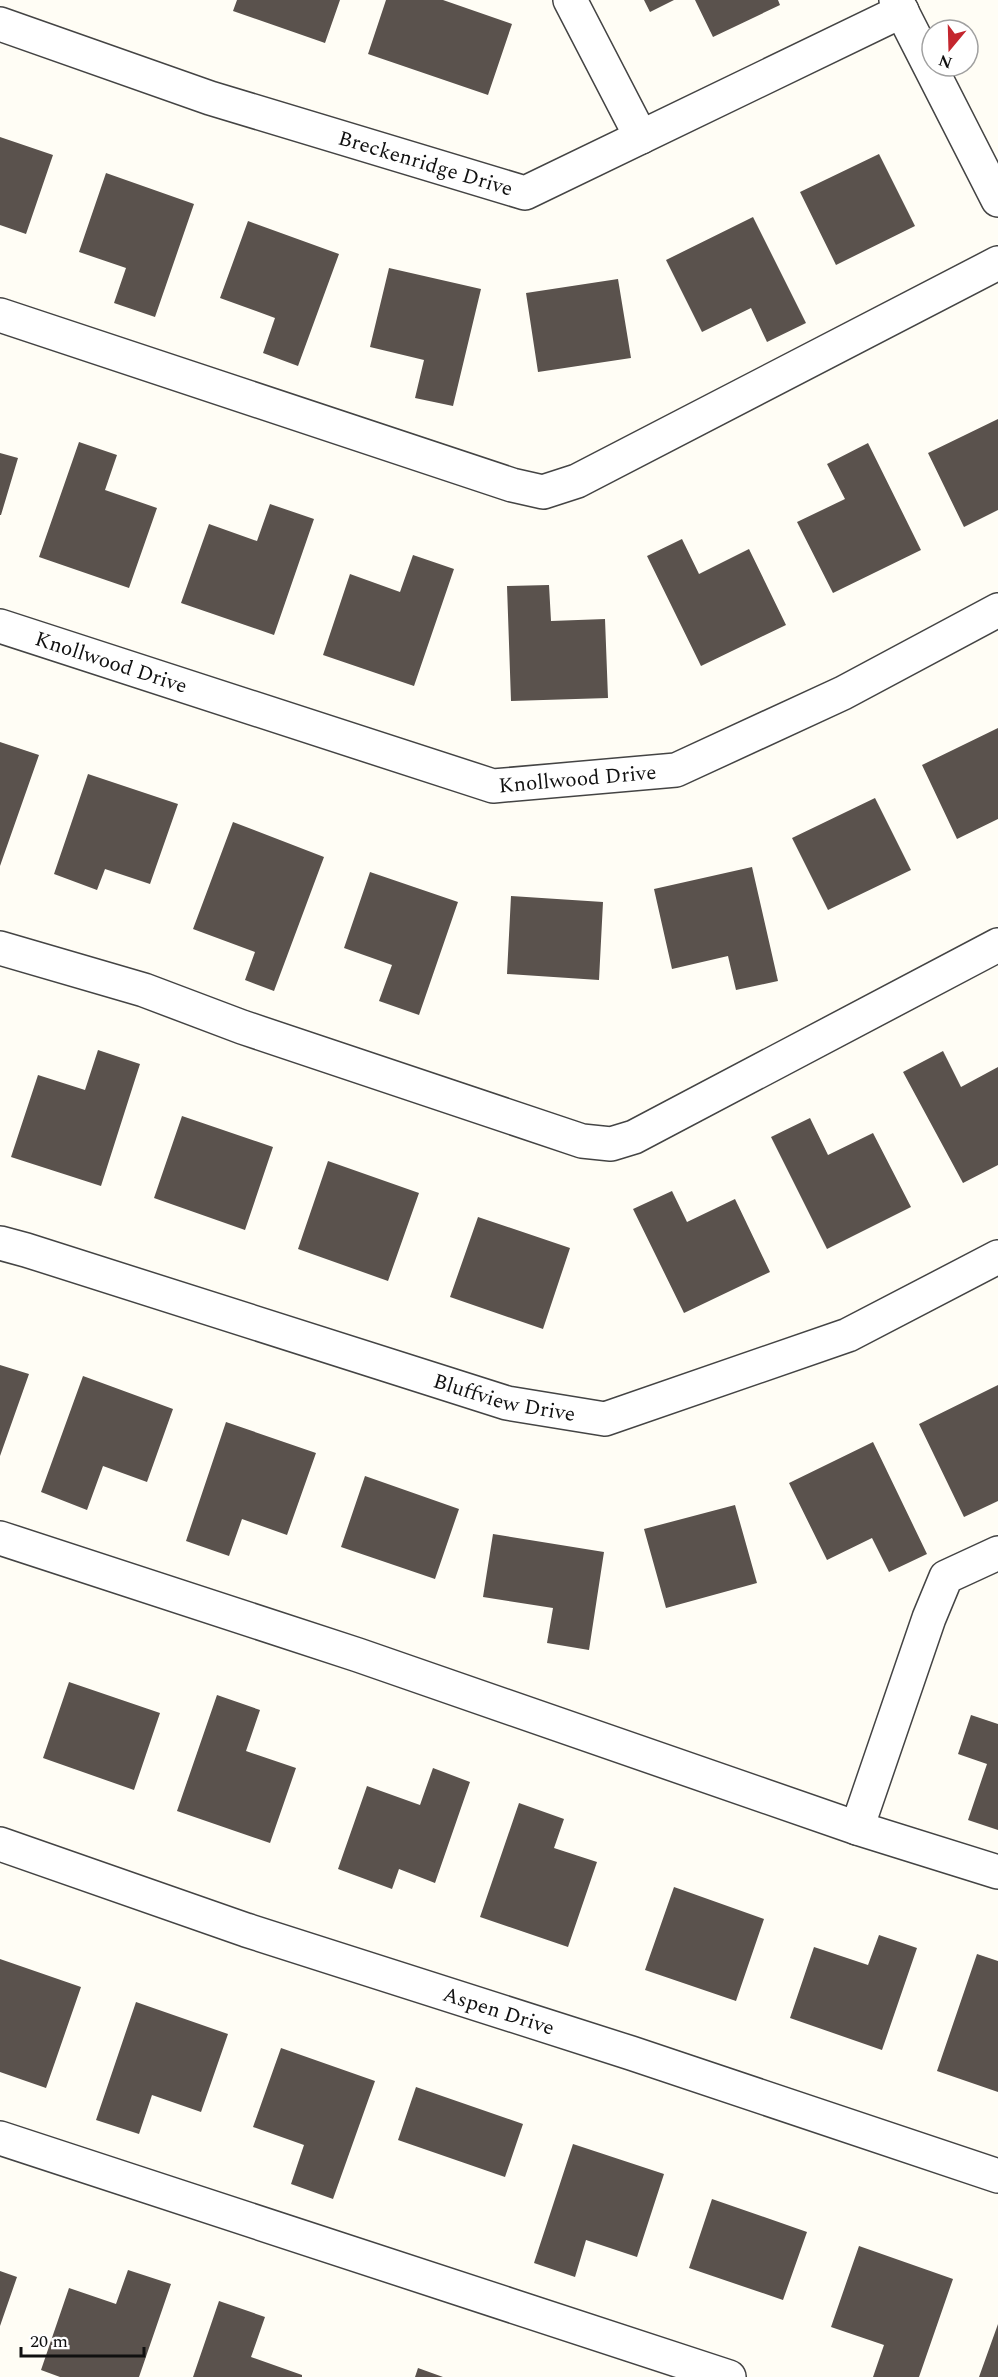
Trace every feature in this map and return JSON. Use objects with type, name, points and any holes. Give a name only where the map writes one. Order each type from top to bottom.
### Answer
[{"type":"street","points":[[570,0],[641,137]]},
{"type":"street","points":[[899,6],[998,200]]},
{"type":"street","name":"Breckenridge Drive","points":[[0,24],[210,98],[525,193],[899,6]]},
{"type":"street","points":[[0,315],[512,485],[543,492],[577,481],[998,263]]},
{"type":"street","name":"Knollwood Drive","points":[[0,626],[492,786],[676,770],[843,693],[998,610]]},
{"type":"street","points":[[0,948],[144,990],[242,1027],[582,1141],[611,1144],[634,1137],[998,945]]},
{"type":"street","name":"Bluffview Drive","points":[[0,1244],[26,1250],[507,1403],[605,1419],[848,1335],[998,1257]]},
{"type":"street","points":[[0,1538],[358,1655],[857,1828],[998,1872]]},
{"type":"street","points":[[857,1828],[929,1618],[946,1577],[998,1553]]},
{"type":"street","name":"Aspen Drive","points":[[0,1844],[246,1930],[642,2056],[998,2176]]},
{"type":"street","points":[[0,2138],[729,2377]]},
{"type":"building","points":[[237,0],[340,0],[325,43],[233,11]]},
{"type":"building","points":[[386,0],[443,0],[512,24],[488,95],[368,54]]},
{"type":"building","points":[[644,0],[674,0],[650,12]]},
{"type":"building","points":[[695,0],[778,0],[780,5],[713,37]]},
{"type":"building","points":[[0,137],[53,155],[26,234],[0,225]]},
{"type":"building","points":[[879,154],[915,226],[836,265],[800,192]]},
{"type":"building","points":[[106,173],[194,204],[155,317],[114,303],[126,268],[79,252]]},
{"type":"building","points":[[753,217],[806,323],[767,342],[751,308],[702,332],[666,260]]},
{"type":"building","points":[[248,221],[339,254],[298,366],[263,353],[275,318],[220,298]]},
{"type":"building","points":[[389,268],[481,289],[453,406],[415,398],[424,360],[370,347]]},
{"type":"building","points":[[618,279],[631,358],[538,372],[526,293]]},
{"type":"building","points":[[998,419],[998,510],[964,527],[928,453]]},
{"type":"building","points":[[79,442],[117,455],[105,490],[157,508],[129,588],[39,557]]},
{"type":"building","points":[[868,443],[921,550],[833,593],[797,522],[845,499],[827,464]]},
{"type":"building","points":[[0,453],[18,458],[1,515],[0,515]]},
{"type":"building","points":[[270,504],[314,519],[274,635],[181,603],[209,524],[257,541]]},
{"type":"building","points":[[682,539],[699,574],[749,549],[786,625],[701,666],[647,556]]},
{"type":"building","points":[[413,555],[454,569],[414,686],[323,655],[350,574],[400,592]]},
{"type":"building","points":[[549,585],[551,621],[605,619],[608,698],[511,701],[507,586]]},
{"type":"building","points":[[998,728],[998,819],[957,839],[922,765]]},
{"type":"building","points":[[0,742],[39,755],[0,866]]},
{"type":"building","points":[[88,774],[178,804],[150,884],[105,869],[97,890],[54,874]]},
{"type":"building","points":[[875,798],[911,870],[828,910],[792,838]]},
{"type":"building","points":[[233,822],[324,857],[274,991],[245,980],[255,952],[193,929]]},
{"type":"building","points":[[752,867],[778,981],[736,990],[728,956],[672,969],[654,889]]},
{"type":"building","points":[[370,872],[458,902],[419,1015],[379,1001],[392,965],[344,948]]},
{"type":"building","points":[[511,896],[603,902],[599,980],[507,974]]},
{"type":"building","points":[[98,1050],[140,1064],[101,1186],[11,1157],[38,1075],[85,1090]]},
{"type":"building","points":[[943,1051],[961,1087],[998,1067],[998,1165],[963,1183],[903,1072]]},
{"type":"building","points":[[182,1116],[273,1147],[245,1230],[154,1198]]},
{"type":"building","points":[[810,1118],[828,1155],[873,1133],[911,1207],[827,1249],[771,1137]]},
{"type":"building","points":[[328,1161],[419,1193],[388,1281],[298,1249]]},
{"type":"building","points":[[672,1191],[687,1222],[735,1199],[770,1272],[684,1313],[633,1209]]},
{"type":"building","points":[[478,1217],[570,1248],[543,1329],[450,1297]]},
{"type":"building","points":[[0,1365],[29,1374],[0,1456]]},
{"type":"building","points":[[83,1376],[173,1409],[147,1482],[103,1466],[87,1510],[41,1492]]},
{"type":"building","points":[[998,1385],[998,1501],[964,1517],[919,1424]]},
{"type":"building","points":[[226,1422],[316,1453],[287,1535],[242,1519],[229,1556],[186,1541]]},
{"type":"building","points":[[873,1442],[927,1554],[889,1572],[872,1538],[827,1560],[789,1483]]},
{"type":"building","points":[[365,1476],[459,1509],[435,1579],[341,1547]]},
{"type":"building","points":[[735,1505],[757,1583],[666,1608],[644,1529]]},
{"type":"building","points":[[493,1534],[604,1552],[589,1650],[547,1643],[553,1608],[483,1597]]},
{"type":"building","points":[[69,1682],[160,1713],[134,1790],[43,1758]]},
{"type":"building","points":[[217,1695],[260,1710],[246,1751],[296,1768],[270,1843],[177,1811]]},
{"type":"building","points":[[971,1715],[998,1724],[998,1830],[968,1820],[987,1764],[958,1754]]},
{"type":"building","points":[[433,1768],[470,1782],[435,1883],[399,1869],[392,1889],[338,1869],[367,1786],[420,1805]]},
{"type":"building","points":[[519,1803],[564,1819],[554,1848],[597,1862],[568,1947],[480,1917]]},
{"type":"building","points":[[674,1887],[764,1919],[736,2001],[645,1970]]},
{"type":"building","points":[[879,1935],[917,1948],[882,2050],[790,2018],[814,1947],[868,1965]]},
{"type":"building","points":[[977,1954],[998,1961],[998,2092],[937,2071]]},
{"type":"building","points":[[0,1959],[81,1987],[46,2088],[0,2072]]},
{"type":"building","points":[[136,2002],[228,2034],[201,2112],[152,2095],[139,2134],[96,2120]]},
{"type":"building","points":[[281,2048],[375,2081],[333,2199],[291,2184],[304,2145],[253,2127]]},
{"type":"building","points":[[416,2087],[523,2124],[505,2177],[398,2140]]},
{"type":"building","points":[[573,2144],[664,2174],[637,2257],[586,2240],[575,2277],[534,2263]]},
{"type":"building","points":[[712,2199],[807,2232],[783,2300],[689,2268]]},
{"type":"building","points":[[859,2246],[953,2279],[919,2377],[873,2377],[884,2345],[831,2327]]},
{"type":"building","points":[[128,2270],[171,2284],[139,2377],[60,2377],[41,2370],[69,2288],[116,2304]]},
{"type":"building","points":[[0,2271],[17,2277],[0,2326]]},
{"type":"building","points":[[219,2301],[265,2317],[251,2357],[302,2375],[302,2377],[193,2377]]},
{"type":"building","points":[[998,2324],[998,2377],[979,2377]]},
{"type":"building","points":[[418,2368],[443,2377],[415,2377]]}]
